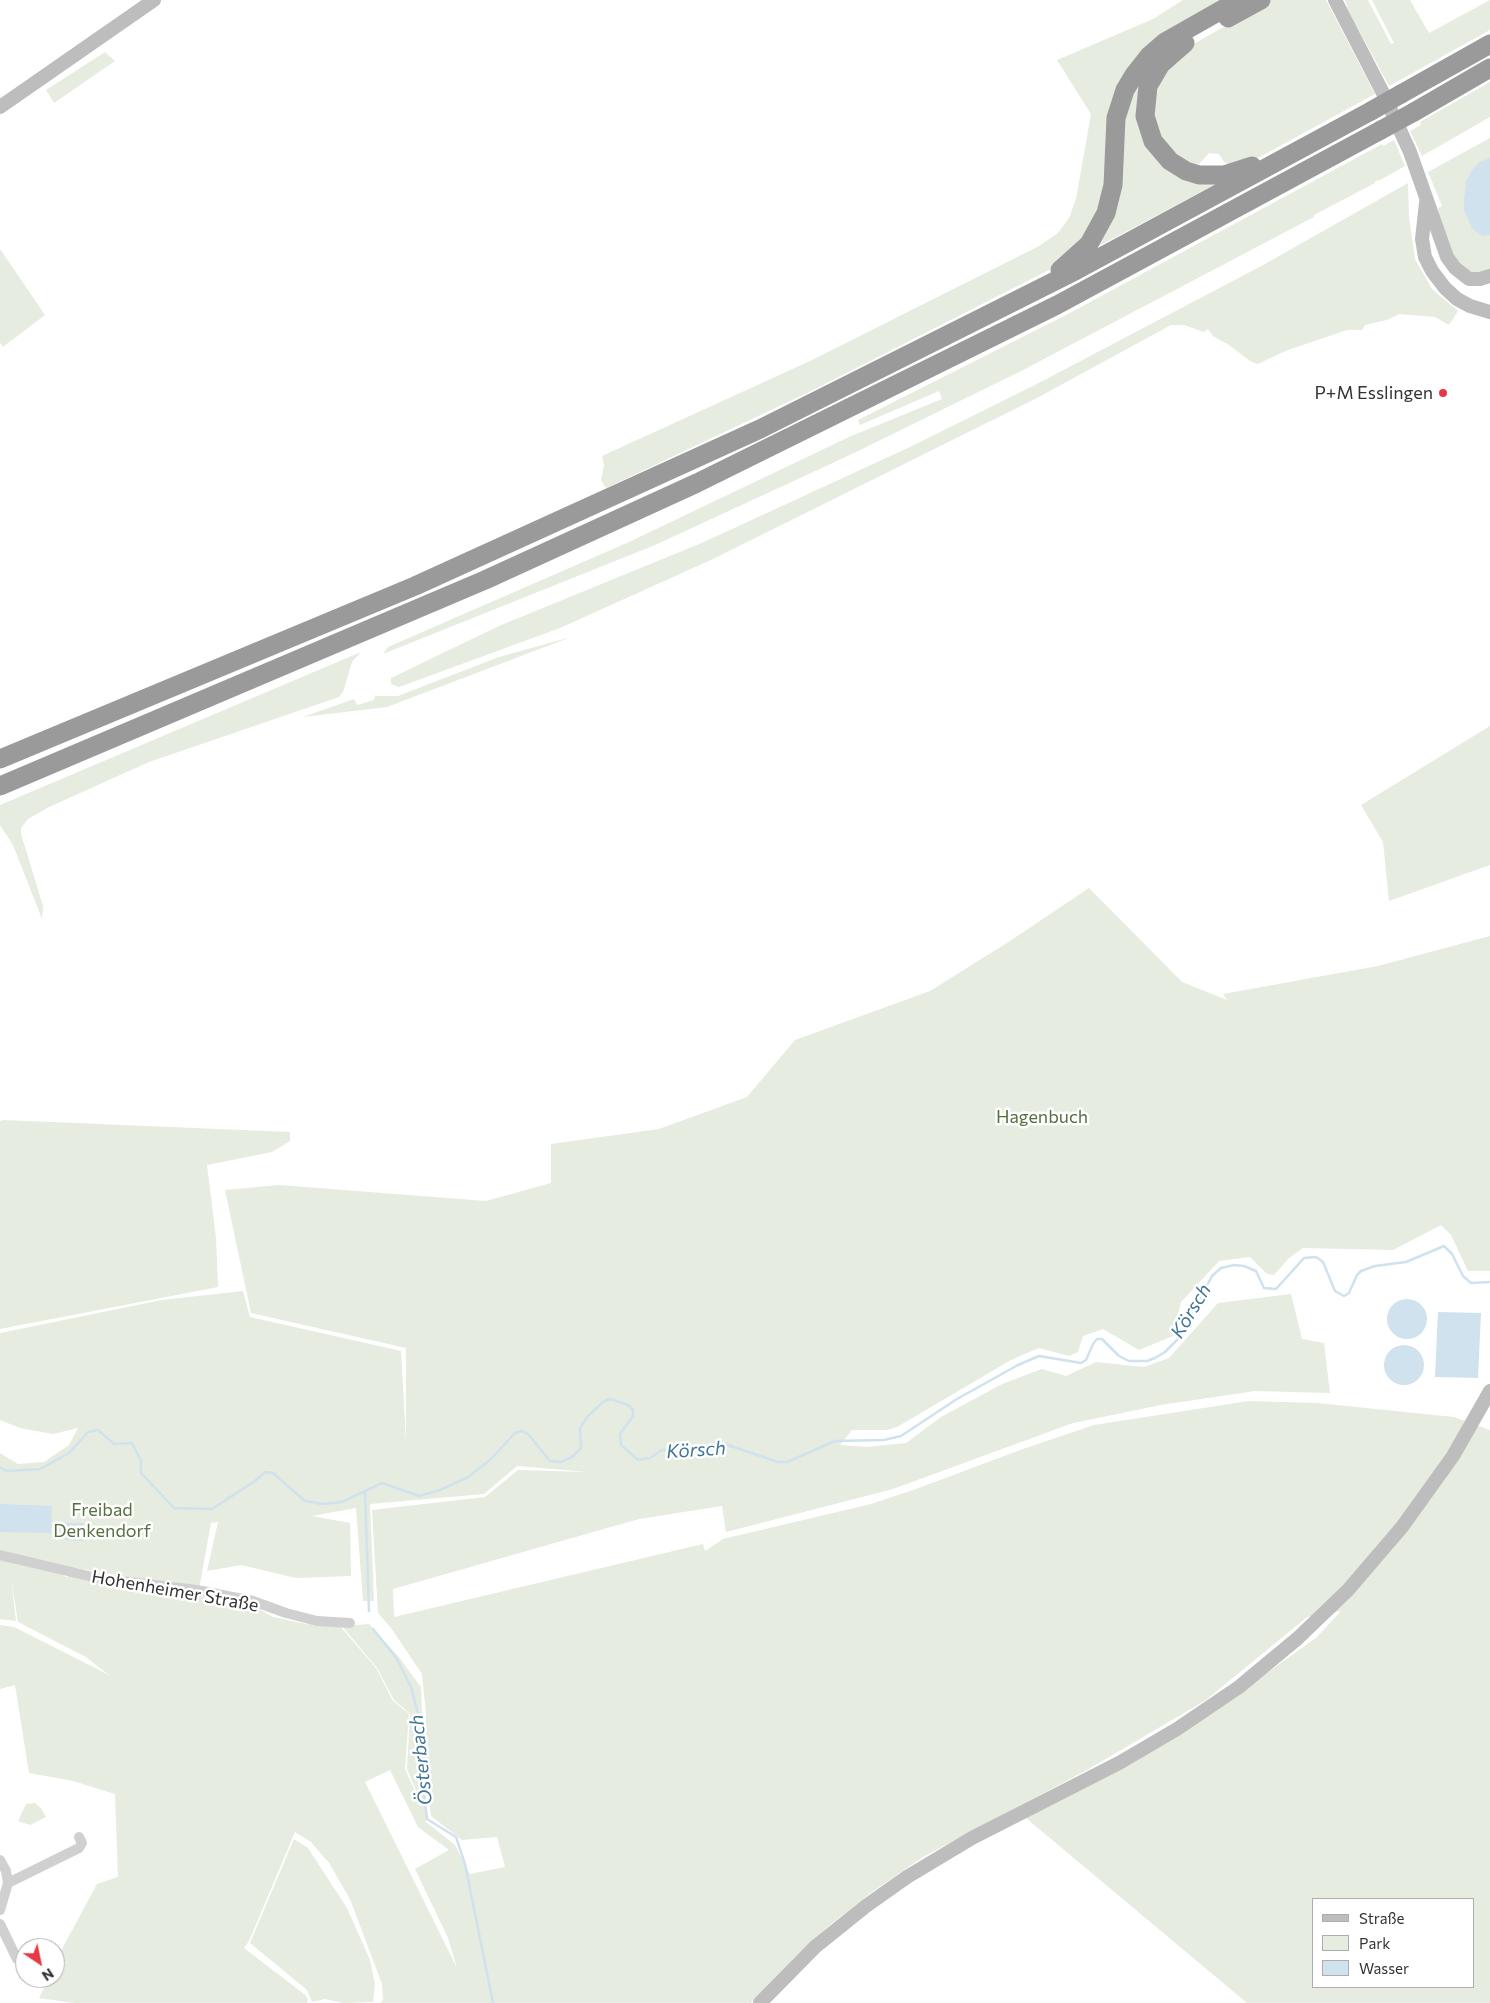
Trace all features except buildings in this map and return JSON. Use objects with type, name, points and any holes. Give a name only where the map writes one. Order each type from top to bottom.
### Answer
[{"type":"highway","points":[[1035,292],[1089,244],[1104,219],[1113,185],[1116,118],[1125,90],[1137,70],[1153,52],[1171,38],[1238,0]]},
{"type":"highway","points":[[1261,0],[1186,42],[1161,64],[1150,82],[1146,96],[1145,110],[1148,129],[1158,148],[1170,161],[1186,171],[1203,176],[1234,173],[1307,147]]},
{"type":"highway","points":[[0,759],[297,636],[522,539],[760,429],[1035,292],[1307,147],[1490,44]]},
{"type":"highway","points":[[0,786],[485,580],[697,483],[1049,309],[1414,112],[1490,68]]},
{"type":"highway","points":[[0,791],[35,772]]},
{"type":"main road","points":[[0,107],[40,77],[154,0]]},
{"type":"main road","points":[[1335,0],[1392,113],[1417,170],[1426,202],[1447,257],[1457,270],[1469,279],[1490,287]]},
{"type":"main road","points":[[1426,202],[1422,239],[1425,257],[1432,271],[1445,288],[1457,298],[1470,306],[1490,312]]},
{"type":"main road","points":[[1469,279],[1480,279],[1490,276]]},
{"type":"main road","points":[[760,2003],[832,1933],[906,1877],[972,1838],[1145,1749],[1210,1708],[1276,1656],[1348,1590],[1402,1527],[1452,1456],[1490,1391]]},
{"type":"street","name":"Hohenheimer Straße","points":[[0,1555],[97,1578],[196,1590],[253,1601],[286,1614],[316,1621],[350,1623]]},
{"type":"street","points":[[8,1883],[79,1848],[82,1843],[79,1838]]},
{"type":"street","points":[[0,1860],[6,1871],[8,1883],[0,1910]]},
{"type":"street","points":[[0,1924],[15,1956]]},
{"type":"green space","points":[[1183,0],[1231,0],[1139,61],[1110,162],[1096,227],[1053,268],[807,393],[606,488],[601,480],[604,465],[602,456],[810,361],[1039,246],[1058,233],[1069,218],[1076,199],[1091,114],[1057,60],[1153,19]]},
{"type":"green space","points":[[1271,0],[1326,0],[1375,94],[1247,164],[1230,165],[1224,162],[1219,154],[1209,153],[1198,165],[1193,166],[1158,141],[1150,93],[1183,50]]},
{"type":"green space","points":[[1345,0],[1368,0],[1391,44],[1394,43],[1372,0],[1410,0],[1429,33],[1490,0],[1490,30],[1389,86],[1349,12]]},
{"type":"green space","points":[[105,52],[115,61],[54,103],[46,90]]},
{"type":"green space","points":[[1138,75],[1147,137],[1218,183],[1097,247],[1118,133]]},
{"type":"green space","points":[[1490,82],[1490,117],[1422,156],[1410,131],[1421,125],[1420,122]]},
{"type":"green space","points":[[1490,138],[1490,271],[1476,275],[1459,267],[1442,235],[1438,208],[1442,206],[1428,172]]},
{"type":"green space","points":[[1394,140],[1405,166],[1314,215],[1314,217],[1023,370],[852,454],[655,545],[383,654],[388,647],[629,542],[849,437],[942,399],[939,391],[860,425],[858,420],[1068,314],[1382,144],[1383,146]]},
{"type":"green space","points":[[1408,183],[1409,218],[1415,259],[1432,289],[1458,311],[1449,325],[1435,317],[1399,314],[1387,320],[1365,325],[1362,330],[1347,330],[1285,351],[1258,364],[1250,361],[1229,345],[1213,336],[1208,329],[1204,332],[1184,325],[1171,325],[1037,398],[713,559],[560,628],[399,687],[391,684],[391,678],[499,626],[704,542],[912,446],[1033,386],[1265,264]]},
{"type":"green space","points":[[0,249],[45,315],[3,347],[0,343]]},
{"type":"green space","points":[[571,637],[387,707],[303,717],[354,699],[357,705],[374,700],[375,696],[398,696],[499,657]]},
{"type":"green space","points":[[361,652],[352,662],[343,692],[339,697],[149,762],[49,807],[28,819],[21,828],[21,834],[43,906],[42,919],[13,845],[0,825],[0,805]]},
{"type":"green space","points":[[1490,726],[1490,865],[1389,901],[1383,842],[1361,805]]},
{"type":"green space","points":[[1089,888],[1182,982],[1227,1000],[1223,994],[1378,966],[1490,936],[1490,1271],[1468,1271],[1451,1235],[1441,1225],[1393,1250],[1303,1248],[1289,1258],[1274,1275],[1267,1274],[1250,1257],[1219,1261],[1181,1302],[1173,1336],[1139,1350],[1103,1329],[1083,1336],[1078,1352],[1069,1356],[1039,1348],[1011,1360],[897,1427],[887,1430],[852,1430],[840,1445],[866,1447],[906,1443],[941,1417],[1002,1384],[1042,1369],[1066,1376],[1096,1362],[1144,1367],[1169,1358],[1218,1303],[1291,1294],[1302,1339],[1324,1343],[1330,1393],[1255,1391],[1161,1405],[1073,1423],[893,1489],[726,1532],[722,1506],[639,1519],[393,1589],[394,1617],[703,1544],[705,1551],[723,1539],[871,1504],[1094,1425],[1249,1401],[1317,1403],[1454,1417],[1490,1430],[1490,2003],[1247,2003],[1026,1818],[1188,1729],[1316,1638],[1341,1611],[1307,1617],[1206,1700],[1087,1770],[923,1857],[872,1892],[829,1926],[796,1956],[751,2003],[380,2003],[383,2000],[382,1984],[350,1899],[329,1863],[311,1842],[295,1832],[249,1941],[244,1948],[304,1994],[308,1999],[307,2003],[74,2003],[39,1998],[44,1988],[65,1988],[65,1943],[97,1884],[118,1877],[115,1794],[73,1781],[29,1773],[15,1685],[0,1689],[0,1625],[14,1627],[109,1675],[86,1657],[18,1622],[11,1579],[16,1621],[0,1619],[0,1560],[55,1570],[66,1577],[71,1575],[100,1583],[215,1596],[257,1608],[273,1617],[306,1624],[340,1626],[376,1668],[393,1701],[409,1714],[405,1769],[416,1793],[415,1797],[417,1793],[407,1769],[410,1714],[394,1700],[377,1668],[342,1626],[369,1624],[398,1656],[421,1687],[426,1822],[455,1845],[470,1874],[505,1867],[497,1837],[462,1840],[431,1816],[424,1759],[426,1714],[422,1674],[391,1628],[378,1613],[372,1510],[485,1497],[518,1470],[589,1472],[517,1466],[484,1494],[370,1504],[374,1601],[363,1601],[356,1508],[312,1516],[350,1523],[351,1576],[296,1578],[241,1565],[207,1571],[218,1522],[211,1523],[199,1589],[0,1555],[0,1453],[18,1464],[44,1462],[69,1445],[78,1428],[53,1434],[20,1428],[0,1420],[0,1333],[162,1300],[243,1291],[250,1317],[401,1351],[406,1441],[406,1348],[251,1313],[225,1190],[279,1185],[486,1201],[551,1183],[551,1144],[659,1129],[747,1097],[795,1040],[930,991],[1010,941]],"holes":[[[390,1770],[418,1827],[449,1850],[415,1869],[448,1938],[457,1968],[365,1782]]]},
{"type":"green space","points":[[0,1121],[290,1132],[290,1141],[272,1152],[207,1165],[216,1238],[218,1287],[0,1329]]},
{"type":"green space","points":[[35,1803],[41,1808],[46,1817],[30,1825],[18,1821],[26,1804]]},
{"type":"green space","points":[[294,1839],[308,1848],[347,1908],[370,1960],[375,1984],[373,2002],[343,2003],[325,1999],[312,2002],[307,1990],[250,1943]]},
{"type":"water","points":[[1490,158],[1490,235],[1482,236],[1472,228],[1464,210],[1464,199],[1466,181],[1472,170],[1480,162]]},
{"type":"water","points":[[1407,1299],[1421,1305],[1427,1319],[1421,1333],[1407,1339],[1393,1333],[1387,1319],[1393,1305]]},
{"type":"water","points":[[1438,1312],[1481,1313],[1478,1378],[1435,1377]]},
{"type":"water","points":[[1404,1345],[1418,1351],[1424,1365],[1418,1379],[1404,1385],[1390,1379],[1384,1365],[1390,1351]]},
{"type":"water","points":[[0,1504],[52,1506],[51,1533],[0,1532]]},
{"type":"water","points":[[65,1523],[84,1523],[83,1541],[65,1540]]},
{"type":"waterway","name":"Körsch","points":[[0,1467],[6,1471],[40,1469],[69,1453],[88,1432],[98,1430],[114,1444],[132,1443],[141,1461],[141,1473],[174,1508],[212,1509],[255,1481],[265,1472],[273,1473],[305,1501],[323,1504],[342,1502],[382,1483],[419,1496],[440,1490],[468,1477],[490,1460],[515,1433],[522,1431],[528,1434],[550,1461],[561,1462],[572,1457],[581,1448],[580,1428],[588,1416],[603,1402],[610,1399],[628,1405],[633,1410],[633,1416],[620,1434],[621,1445],[638,1460],[650,1458],[662,1450],[725,1444],[778,1462],[787,1462],[835,1441],[884,1440],[901,1436],[957,1399],[1018,1365],[1039,1356],[1081,1363],[1086,1360],[1097,1339],[1102,1339],[1119,1356],[1129,1361],[1147,1361],[1155,1358],[1165,1352],[1179,1338],[1212,1276],[1221,1268],[1234,1265],[1244,1266],[1256,1271],[1264,1288],[1276,1289],[1304,1258],[1316,1257],[1323,1262],[1335,1291],[1344,1296],[1349,1293],[1357,1275],[1361,1271],[1375,1266],[1406,1262],[1444,1246],[1452,1254],[1463,1276],[1471,1283],[1490,1282]]},
{"type":"waterway","name":"Österbach","points":[[365,1492],[369,1611]]},
{"type":"waterway","name":"Österbach","points":[[373,1629],[397,1659],[411,1687],[421,1725],[422,1775],[427,1819],[456,1837],[465,1864],[493,2003]]},
{"type":"place","name":"P+M Esslingen","points":[[1443,393]]},
{"type":"park label","name":"Hagenbuch","points":[[1042,1117]]},
{"type":"park label","name":"Freibad Denkendorf","points":[[102,1520]]}]
